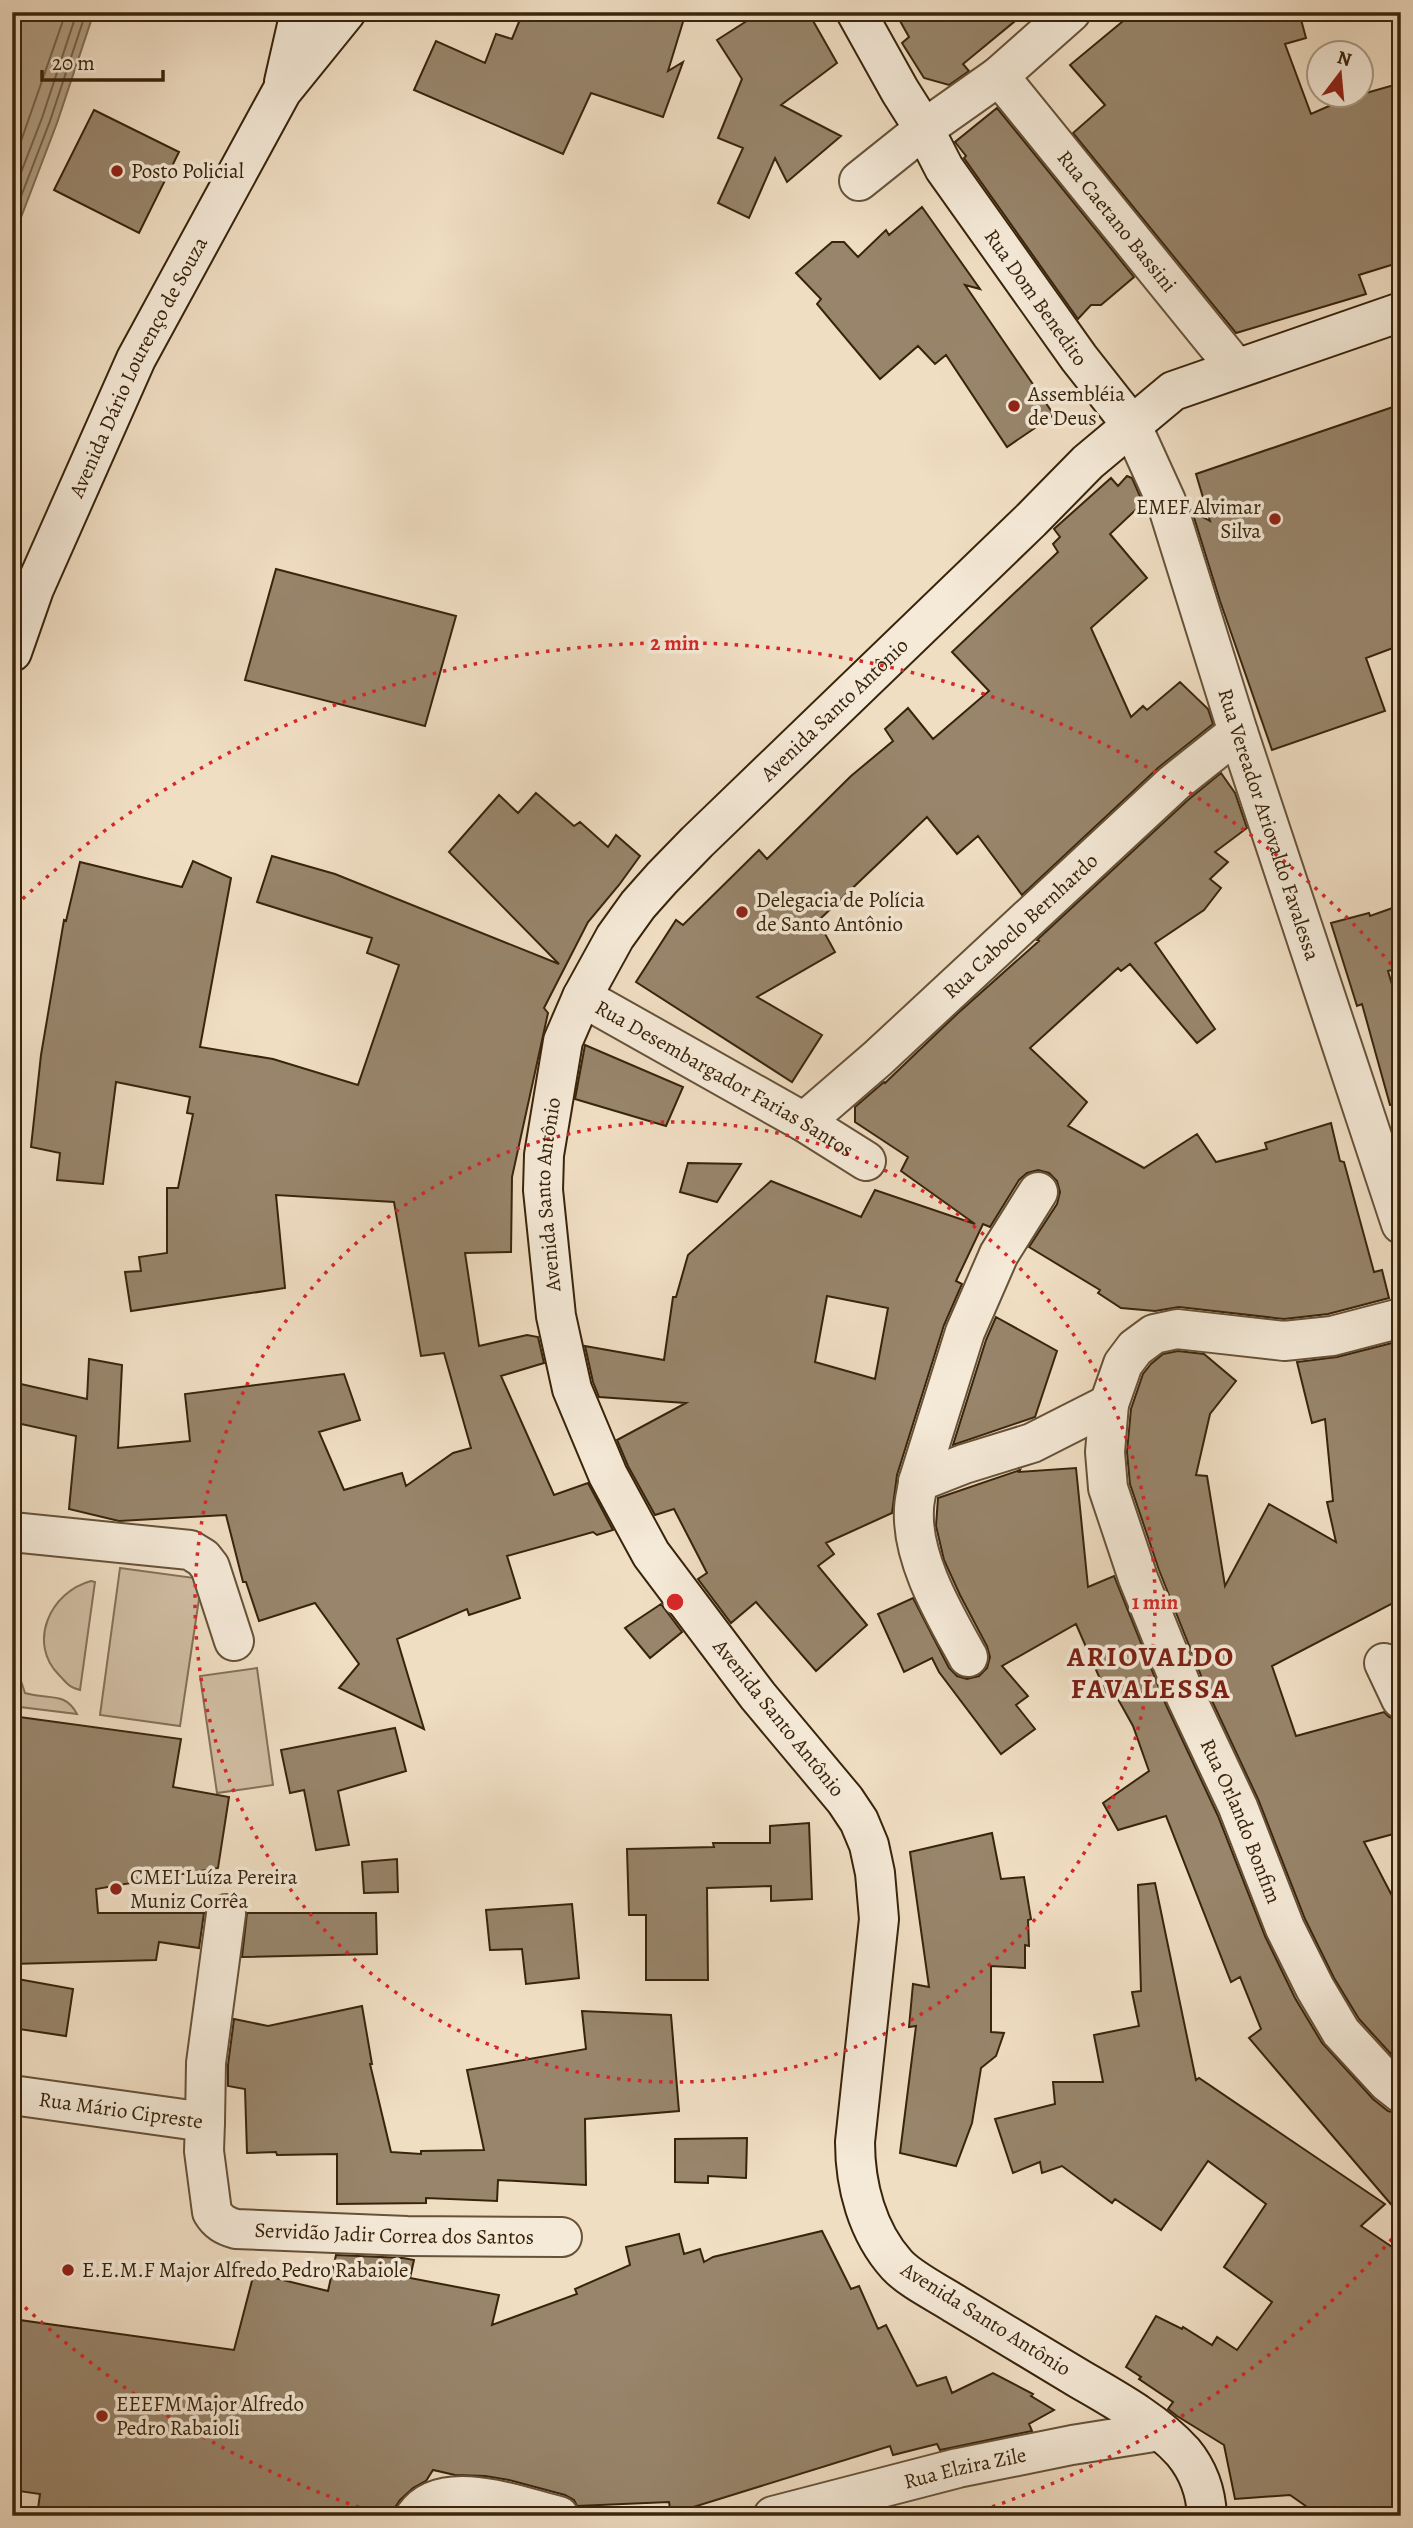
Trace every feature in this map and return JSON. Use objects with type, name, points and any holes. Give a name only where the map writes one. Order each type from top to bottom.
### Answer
[{"type":"street","name":"Avenida Dário Lourenço de Souza","points":[[282,91],[300,12]]},
{"type":"street","name":"Avenida Dário Lourenço de Souza","points":[[12,652],[34,589],[136,359],[282,91],[346,12]]},
{"type":"street","name":"Rua Dom Benedito","points":[[856,12],[944,168],[1079,358],[1131,425]]},
{"type":"street","points":[[859,181],[924,129],[999,76],[1072,12]]},
{"type":"street","name":"Rua Caetano Bassini","points":[[999,76],[1237,368]]},
{"type":"street","name":"Avenida Santo Antônio","points":[[1207,2516],[1206,2499],[1196,2472],[1183,2453],[1160,2431],[1106,2395],[934,2291],[898,2266],[876,2234],[862,2200],[855,2164],[855,2142],[880,1919],[869,1845],[859,1821],[845,1800],[758,1696],[651,1554],[608,1475],[572,1389],[556,1316],[543,1190],[544,1155],[563,1041],[615,937],[638,905],[671,869],[1088,462],[1172,391],[1237,368],[1398,322]]},
{"type":"street","name":"Rua Vereador Ariovaldo Favalessa","points":[[1131,425],[1166,501],[1238,732],[1401,1224]]},
{"type":"street","name":"Rua Caboclo Bernhardo","points":[[804,1122],[877,1059],[1174,783],[1238,732]]},
{"type":"street","name":"Rua Desembargador Farias Santos","points":[[583,997],[804,1122],[866,1161]]},
{"type":"street","points":[[968,1657],[942,1610],[920,1559],[913,1511],[918,1482],[965,1332],[999,1254],[1038,1192]]},
{"type":"street","name":"Rua Orlando Bonfim","points":[[1401,1318],[1332,1336],[1284,1341],[1177,1329],[1154,1334],[1135,1348],[1123,1364],[1109,1404],[1105,1452],[1108,1488],[1134,1567],[1186,1696],[1238,1807],[1285,1928],[1315,1989],[1349,2041],[1387,2082],[1401,2092]]},
{"type":"street","points":[[918,1482],[964,1464],[1032,1443],[1109,1404]]},
{"type":"street","points":[[12,1532],[190,1550],[203,1558],[210,1567],[234,1640]]},
{"type":"street","points":[[1384,1663],[1401,1699]]},
{"type":"street","points":[[205,2122],[206,2063],[226,1914]]},
{"type":"street","name":"Rua Mário Cipreste","points":[[12,2095],[205,2122],[204,2151],[212,2212],[226,2227]]},
{"type":"street","name":"Servidão Jadir Correa dos Santos","points":[[226,2227],[247,2231],[407,2236],[562,2236]]},
{"type":"street","name":"Rua Elzira Zile","points":[[773,2516],[958,2468],[1160,2431]]},
{"type":"street","points":[[415,2516],[419,2510],[441,2497],[464,2495],[559,2516]]},
{"type":"shaded area","points":[[120,1568],[202,1579],[180,1726],[100,1715]]},
{"type":"shaded area","points":[[91,1581],[95,1582],[80,1690],[68,1684],[50,1662],[44,1634],[54,1607],[64,1596]]},
{"type":"shaded area","points":[[257,1668],[273,1785],[217,1793],[200,1676]]},
{"type":"shaded area","points":[[12,1674],[20,1678],[25,1693],[61,1699],[77,1714],[12,1706]]},
{"type":"water","points":[[12,12],[94,12],[57,123],[12,241]]},
{"type":"building","points":[[523,12],[686,12],[668,71],[683,62],[663,117],[591,93],[563,154],[414,90],[436,41],[485,63],[496,34],[512,39]]},
{"type":"building","points":[[761,12],[808,12],[837,63],[781,105],[841,136],[787,182],[775,158],[749,218],[718,203],[743,148],[718,138],[742,79],[717,40]]},
{"type":"building","points":[[895,12],[1026,12],[963,64],[969,71],[949,85],[924,78],[902,43],[909,37]]},
{"type":"building","points":[[1134,12],[1299,12],[1306,38],[1285,44],[1304,95],[1304,108],[1309,108],[1311,114],[1325,108],[1374,108],[1374,91],[1401,83],[1401,262],[1359,275],[1366,294],[1236,333],[1073,133],[1105,105],[1070,65]]},
{"type":"building","points":[[997,108],[1134,277],[1101,305],[1091,305],[1078,319],[955,142]]},
{"type":"building","name":"Posto Policial","points":[[94,110],[179,152],[139,233],[54,190]]},
{"type":"building","points":[[922,207],[980,289],[965,285],[1054,415],[1007,447],[946,355],[935,364],[918,346],[880,379],[817,304],[821,299],[796,273],[832,242],[844,242],[858,257],[886,230],[889,235]]},
{"type":"building","points":[[1393,407],[1395,410],[1401,407],[1401,645],[1366,658],[1385,711],[1272,750],[1192,511],[1210,521],[1196,474]]},
{"type":"building","points":[[1127,476],[1132,478],[1143,503],[1110,534],[1147,578],[1091,628],[1131,717],[1143,706],[1147,710],[1180,682],[1208,709],[1213,724],[1159,767],[1022,895],[978,836],[957,854],[927,817],[818,921],[835,952],[757,997],[822,1035],[792,1082],[636,982],[676,920],[683,925],[759,850],[767,859],[851,776],[893,741],[885,729],[908,708],[933,739],[989,691],[952,652],[1058,552],[1053,544],[1060,537],[1054,529],[1111,478],[1118,486]]},
{"type":"building","points":[[276,569],[456,616],[425,726],[245,680]]},
{"type":"building","points":[[1221,773],[1235,793],[1247,828],[1215,852],[1228,862],[1210,879],[1221,888],[1204,910],[1155,943],[1215,1029],[1197,1043],[1130,964],[1121,971],[1118,968],[1030,1048],[1087,1102],[1068,1126],[1144,1168],[1197,1134],[1216,1162],[1267,1149],[1265,1143],[1331,1123],[1374,1272],[1382,1270],[1389,1298],[1328,1314],[1284,1319],[1179,1307],[1155,1311],[1121,1308],[1098,1293],[1100,1290],[1029,1247],[1057,1204],[1060,1192],[1057,1181],[1049,1173],[1038,1170],[1027,1173],[1019,1180],[990,1227],[983,1224],[956,1281],[962,1284],[944,1325],[897,1475],[892,1513],[826,1543],[834,1554],[818,1566],[867,1625],[816,1671],[756,1602],[731,1623],[698,1579],[707,1573],[674,1509],[655,1515],[628,1466],[617,1440],[686,1403],[599,1397],[585,1346],[664,1360],[673,1297],[676,1297],[688,1255],[771,1181],[861,1217],[875,1190],[975,1224],[901,1171],[908,1157],[855,1122],[855,1107],[885,1083],[1188,800]],"holes":[[[827,1296],[888,1308],[875,1379],[815,1362]]]},
{"type":"building","points":[[536,793],[574,826],[580,822],[608,847],[616,835],[640,856],[588,922],[544,1008],[548,1013],[512,1177],[511,1252],[465,1253],[479,1346],[527,1335],[538,1337],[544,1363],[501,1376],[554,1495],[588,1483],[613,1530],[597,1535],[593,1532],[507,1556],[520,1598],[469,1615],[467,1609],[397,1639],[424,1729],[339,1688],[359,1664],[315,1603],[259,1621],[246,1582],[243,1582],[226,1515],[119,1521],[69,1509],[76,1436],[12,1422],[12,1382],[87,1399],[89,1359],[122,1365],[118,1448],[190,1441],[185,1394],[344,1374],[360,1420],[319,1432],[344,1490],[402,1473],[406,1486],[453,1453],[471,1448],[444,1353],[421,1356],[394,1202],[276,1195],[285,1288],[131,1311],[125,1272],[141,1271],[139,1257],[167,1253],[167,1188],[178,1188],[193,1114],[187,1113],[190,1097],[116,1082],[103,1184],[57,1180],[60,1153],[31,1147],[41,1055],[64,920],[66,921],[80,862],[182,887],[193,861],[231,878],[200,1047],[273,1059],[358,1085],[399,965],[367,953],[372,938],[257,902],[272,856],[335,874],[559,964],[449,852],[499,795],[518,813]]},
{"type":"building","points":[[1401,905],[1401,968],[1388,971],[1401,1015],[1401,1104],[1390,1105],[1362,1004],[1357,1006],[1331,923],[1369,913],[1370,916]]},
{"type":"building","points":[[585,1045],[683,1087],[666,1126],[575,1099]]},
{"type":"building","points":[[688,1163],[741,1164],[717,1202],[680,1192]]},
{"type":"building","points":[[996,1317],[1057,1351],[1035,1417],[953,1445],[986,1340]]},
{"type":"building","points":[[1396,1342],[1401,1358],[1401,1599],[1272,1666],[1296,1736],[1384,1712],[1401,1721],[1401,1832],[1364,1842],[1401,1913],[1401,2065],[1359,2019],[1334,1978],[1305,1919],[1258,1799],[1206,1688],[1159,1570],[1130,1484],[1127,1452],[1131,1409],[1143,1374],[1163,1354],[1178,1351],[1204,1354],[1236,1381],[1210,1414],[1196,1475],[1207,1476],[1225,1586],[1269,1504],[1336,1542],[1327,1502],[1333,1501],[1325,1419],[1312,1423],[1297,1362],[1337,1357]]},
{"type":"building","points":[[1076,1468],[1088,1587],[1114,1576],[1166,1705],[1218,1816],[1265,1936],[1295,1998],[1322,2043],[1373,2099],[1388,2111],[1401,2114],[1401,2216],[1249,2038],[1261,2029],[1240,1977],[1231,1982],[1166,1816],[1118,1830],[1103,1803],[1149,1771],[1133,1726],[1114,1692],[1107,1695],[1076,1624],[1002,1666],[1028,1696],[1016,1705],[1035,1729],[1001,1754],[939,1672],[932,1658],[904,1672],[878,1614],[913,1598],[949,1668],[957,1676],[967,1679],[979,1676],[987,1668],[990,1657],[944,1560],[936,1526],[938,1498],[1020,1470],[1019,1472]]},
{"type":"building","points":[[661,1604],[682,1632],[650,1658],[625,1628]]},
{"type":"building","name":"CMEI Luíza Pereira Muniz Corrêa","points":[[12,1716],[181,1739],[173,1787],[229,1797],[218,1868],[96,1889],[98,1913],[204,1913],[199,1948],[159,1942],[156,1960],[12,1964]]},
{"type":"building","points":[[395,1728],[406,1771],[338,1791],[349,1845],[316,1850],[304,1790],[290,1793],[281,1750]]},
{"type":"building","points":[[809,1823],[812,1899],[771,1901],[771,1886],[707,1888],[708,1980],[646,1980],[646,1915],[629,1915],[627,1849],[714,1847],[713,1843],[770,1843],[770,1826]]},
{"type":"building","points":[[992,1833],[1001,1879],[1024,1877],[1031,1919],[1028,1920],[1029,1946],[1025,1945],[1025,1968],[991,1966],[991,2032],[1004,2033],[996,2056],[981,2068],[972,2123],[956,2166],[900,2153],[916,2026],[909,2027],[913,1984],[929,1987],[910,1852]]},
{"type":"building","points":[[397,1859],[398,1892],[364,1893],[362,1862]]},
{"type":"building","points":[[1155,1883],[1196,2080],[1199,2078],[1385,2204],[1361,2226],[1401,2253],[1401,2516],[1320,2516],[1290,2495],[1235,2499],[1224,2445],[1168,2409],[1173,2402],[1126,2367],[1156,2316],[1182,2329],[1183,2327],[1212,2345],[1217,2337],[1237,2350],[1272,2302],[1224,2267],[1266,2204],[1208,2161],[1161,2230],[1115,2199],[1112,2203],[1062,2166],[1042,2173],[1040,2162],[1013,2173],[995,2119],[1055,2104],[1053,2082],[1103,2082],[1094,2035],[1139,2026],[1132,1992],[1141,1991],[1138,1885]]},
{"type":"building","points":[[572,1904],[579,1978],[526,1984],[522,1949],[490,1950],[486,1910]]},
{"type":"building","points":[[247,1913],[376,1913],[377,1954],[242,1957]]},
{"type":"building","points":[[12,1978],[73,1989],[66,2036],[12,2028]]},
{"type":"building","points":[[362,2006],[370,2064],[391,2152],[421,2154],[421,2151],[484,2150],[467,2070],[586,2049],[582,2011],[671,2015],[679,2111],[585,2119],[586,2185],[498,2180],[497,2201],[426,2198],[426,2203],[337,2204],[337,2154],[247,2153],[245,2089],[228,2086],[228,2065],[234,2019],[268,2026]]},
{"type":"building","points":[[747,2138],[746,2178],[708,2176],[708,2183],[675,2182],[675,2139]]},
{"type":"building","points":[[822,2231],[851,2289],[859,2286],[878,2329],[886,2325],[917,2386],[946,2377],[952,2393],[993,2373],[1033,2394],[1031,2396],[1054,2410],[1029,2424],[1032,2431],[940,2450],[937,2444],[893,2455],[890,2446],[671,2514],[669,2502],[577,2506],[574,2500],[565,2495],[509,2480],[433,2470],[426,2481],[400,2500],[394,2509],[394,2516],[192,2516],[145,2509],[145,2516],[37,2516],[40,2494],[12,2490],[12,2319],[234,2350],[254,2273],[328,2291],[336,2255],[414,2260],[410,2278],[499,2295],[492,2325],[577,2294],[575,2289],[630,2265],[626,2247],[679,2234],[684,2254],[700,2249],[704,2262],[713,2257]]},
{"type":"place","name":"Posto Policial","points":[[117,171]]},
{"type":"place","name":"Assembléia de Deus","points":[[1014,406]]},
{"type":"place","name":"EMEF Alvimar Silva","points":[[1275,519]]},
{"type":"place","name":"Delegacia de Polícia de Santo Antônio","points":[[742,912]]},
{"type":"place","name":"CMEI Luíza Pereira Muniz Corrêa","points":[[116,1889]]},
{"type":"place","name":"E.E.M.F Major Alfredo Pedro Rabaiole","points":[[68,2270]]},
{"type":"place","name":"EEEFM Major Alfredo Pedro Rabaioli","points":[[102,2416]]},
{"type":"district","name":"ARIOVALDO FAVALESSA","points":[[1151,1673]]}]
